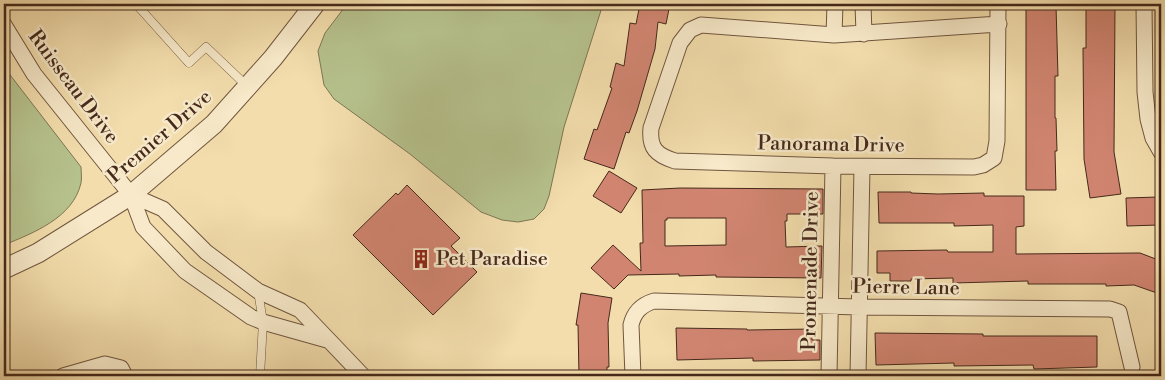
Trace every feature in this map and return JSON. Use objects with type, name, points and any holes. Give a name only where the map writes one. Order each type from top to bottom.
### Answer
[{"type":"street","name":"Premier Drive","points":[[4,269],[38,254],[131,195],[214,124],[273,58],[315,4]]},
{"type":"street","points":[[835,4],[834,35],[999,24],[998,4]]},
{"type":"street","points":[[863,4],[864,34]]},
{"type":"street","points":[[1144,4],[1145,92],[1148,119],[1153,138],[1161,152]]},
{"type":"street","name":"Panorama Drive","points":[[834,35],[701,25],[690,30],[680,43],[651,128],[650,138],[653,147],[658,154],[675,161],[862,167],[974,167],[983,165],[994,158],[996,142],[999,24]]},
{"type":"street","name":"Ruisseau Drive","points":[[4,25],[34,74],[131,195],[143,227],[185,271],[251,317],[327,340]]},
{"type":"street","name":"Promenade Drive","points":[[829,376],[832,166]]},
{"type":"street","points":[[858,376],[862,167]]},
{"type":"street","name":"Ruisseau Drive","points":[[131,195],[163,209],[212,257],[258,291],[300,310],[363,376]]},
{"type":"street","points":[[196,279],[212,257]]},
{"type":"street","name":"Pierre Lane","points":[[633,376],[631,325],[633,317],[637,310],[645,304],[654,301],[830,307],[1110,309],[1119,312],[1132,372]]},
{"type":"street","points":[[63,376],[105,364],[121,368],[125,376]]},
{"type":"lane","points":[[136,4],[190,63],[206,47],[248,87]]},
{"type":"lane","points":[[258,291],[263,322],[260,376]]},
{"type":"green space","points":[[347,4],[603,4],[564,127],[549,196],[544,209],[534,219],[518,222],[502,220],[481,212],[410,154],[334,99],[324,85],[318,51],[325,33]]},
{"type":"green space","points":[[4,67],[81,167],[81,183],[77,195],[61,215],[39,229],[4,245]]},
{"type":"building","points":[[640,4],[670,4],[666,24],[658,22],[655,49],[637,111],[629,133],[626,132],[614,169],[584,159],[594,129],[597,130],[612,88],[610,87],[616,63],[624,66],[630,23],[636,24]]},
{"type":"building","points":[[1026,6],[1056,6],[1058,76],[1055,76],[1056,190],[1026,190]]},
{"type":"building","points":[[1115,6],[1114,152],[1121,194],[1090,198],[1084,159],[1083,48],[1086,48],[1086,7]]},
{"type":"building","points":[[609,171],[637,188],[621,213],[593,196]]},
{"type":"building","name":"Pet Paradise","points":[[407,185],[460,238],[451,246],[477,272],[433,315],[353,235],[396,193],[398,195]]},
{"type":"building","points":[[680,188],[823,189],[823,214],[787,214],[787,221],[785,221],[786,247],[822,246],[821,278],[716,277],[716,275],[679,276],[679,274],[628,275],[614,289],[591,268],[613,245],[641,271],[640,243],[643,243],[642,190]],"holes":[[[667,218],[726,218],[726,245],[665,246],[665,220]]]},
{"type":"building","points":[[878,192],[984,193],[984,196],[1024,196],[1024,226],[1016,227],[1016,254],[1140,253],[1161,261],[1161,282],[1157,293],[1134,285],[1028,284],[1028,281],[953,283],[953,278],[890,281],[890,273],[877,273],[877,251],[947,250],[948,252],[993,252],[993,225],[954,226],[954,223],[879,223]]},
{"type":"building","points":[[1158,197],[1159,225],[1127,226],[1126,198]]},
{"type":"building","points":[[581,293],[612,298],[608,323],[609,367],[607,367],[607,376],[579,376],[578,325],[576,325]]},
{"type":"building","points":[[676,328],[812,329],[812,340],[820,340],[820,360],[753,361],[753,358],[677,360]]},
{"type":"building","points":[[875,333],[983,334],[983,336],[1097,336],[1097,367],[1034,369],[1033,365],[954,366],[954,363],[876,365]]},
{"type":"place","name":"Pet Paradise","points":[[421,259]]}]
